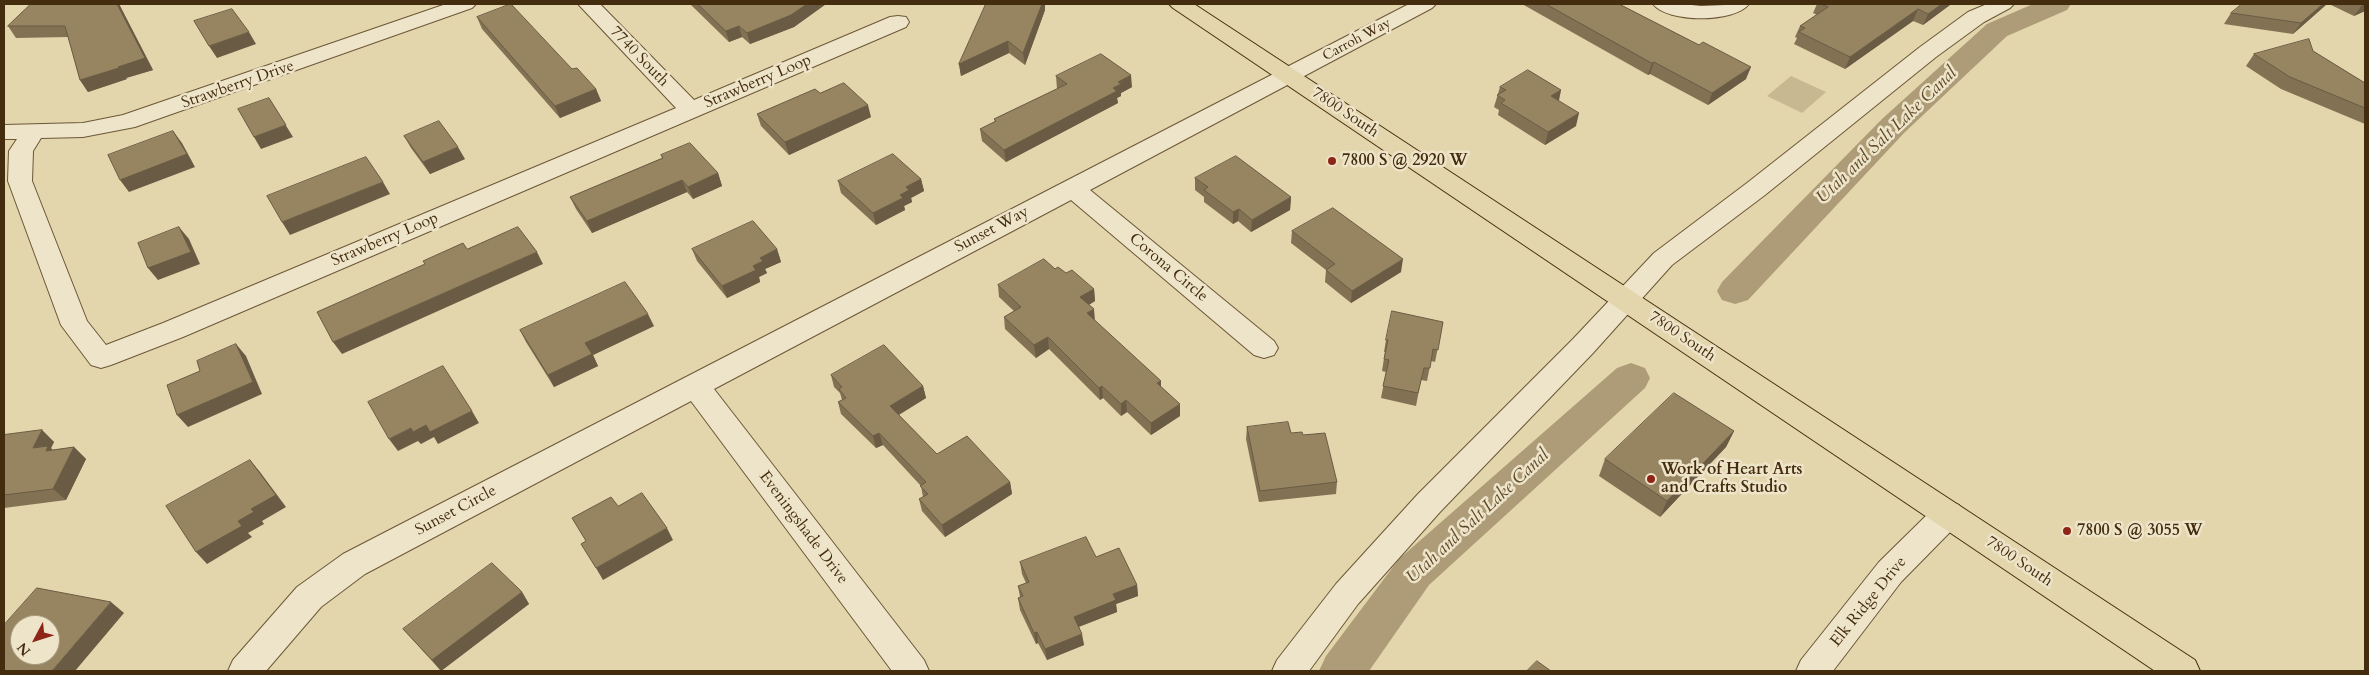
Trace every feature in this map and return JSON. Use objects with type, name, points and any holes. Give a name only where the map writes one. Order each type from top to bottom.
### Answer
[{"type":"main road","name":"7800 South","points":[[1180,4],[2183,671]]},
{"type":"street","name":"Strawberry Drive","points":[[4,132],[83,130],[128,122],[465,4]]},
{"type":"street","name":"7740 South","points":[[588,4],[691,110]]},
{"type":"street","name":"Carroh Way","points":[[1289,76],[1425,4]]},
{"type":"street","points":[[1664,4],[1678,10],[1702,14],[1720,12],[1738,4]]},
{"type":"street","points":[[1289,671],[1359,580],[1436,496],[1663,258],[1764,183],[1928,52],[1976,18],[2002,4]]},
{"type":"street","name":"Strawberry Loop","points":[[33,132],[20,151],[20,181],[75,325],[101,358],[174,330],[898,22]]},
{"type":"street","name":"Sunset Way","points":[[695,385],[1289,76]]},
{"type":"street","name":"Corona Circle","points":[[1073,188],[1264,348]]},
{"type":"street","name":"Sunset Circle","points":[[245,671],[309,597],[354,564],[695,385]]},
{"type":"street","name":"Eveningshade Drive","points":[[695,385],[912,671]]},
{"type":"street","name":"Elk Ridge Drive","points":[[1813,671],[1890,572],[1948,514]]},
{"type":"shaded area","points":[[1791,76],[1826,92],[1802,113],[1767,96]]},
{"type":"building","points":[[31,4],[117,4],[145,58],[80,80],[65,26],[8,26]]},
{"type":"building","points":[[511,4],[572,69],[577,68],[596,89],[555,106],[477,17]]},
{"type":"building","points":[[698,4],[807,4],[791,15],[747,33],[739,26],[726,31]]},
{"type":"building","points":[[986,4],[1042,4],[1023,53],[1008,41],[959,64]]},
{"type":"building","points":[[1546,4],[1619,4],[1699,45],[1703,42],[1751,67],[1712,93],[1654,62],[1652,63]]},
{"type":"building","points":[[1821,4],[1942,4],[1928,14],[1918,9],[1850,57],[1799,32],[1805,28],[1800,26],[1828,7]]},
{"type":"building","points":[[2242,4],[2323,4],[2301,23],[2231,13]]},
{"type":"building","points":[[232,9],[249,32],[209,46],[194,21]]},
{"type":"building","points":[[2309,39],[2313,51],[2365,83],[2365,108],[2290,77],[2254,54]]},
{"type":"building","points":[[1101,54],[1131,75],[1118,82],[1121,84],[1113,88],[1117,91],[1004,150],[980,129],[996,121],[994,119],[1067,84],[1056,76]]},
{"type":"building","points":[[1528,70],[1561,90],[1551,96],[1579,113],[1548,132],[1501,103],[1505,100],[1497,95],[1506,90],[1500,87]]},
{"type":"building","points":[[844,83],[868,105],[785,142],[757,114],[815,89],[820,93]]},
{"type":"building","points":[[269,98],[286,125],[254,137],[238,109]]},
{"type":"building","points":[[439,121],[458,147],[423,162],[404,136]]},
{"type":"building","points":[[173,131],[187,154],[120,180],[108,155]]},
{"type":"building","points":[[690,143],[718,173],[688,187],[682,180],[587,221],[570,197],[663,158],[661,155]]},
{"type":"building","points":[[893,154],[921,179],[906,187],[909,190],[900,195],[903,198],[873,213],[838,181]]},
{"type":"building","points":[[1236,156],[1291,197],[1252,220],[1239,209],[1233,212],[1204,190],[1208,187],[1195,178]]},
{"type":"building","points":[[366,157],[383,182],[282,222],[267,196]]},
{"type":"building","points":[[1333,208],[1403,259],[1352,291],[1326,270],[1335,264],[1292,231]]},
{"type":"building","points":[[753,221],[777,249],[760,258],[763,261],[753,266],[756,270],[722,286],[692,249]]},
{"type":"building","points":[[179,227],[191,252],[148,268],[138,243]]},
{"type":"building","points":[[518,227],[537,252],[333,342],[317,312],[425,264],[423,261],[463,243],[467,249]]},
{"type":"building","points":[[1044,259],[1055,269],[1058,267],[1066,273],[1072,270],[1094,289],[1080,297],[1094,309],[1087,313],[1161,381],[1157,383],[1180,404],[1151,423],[1126,400],[1121,404],[1102,386],[1099,388],[1048,337],[1034,345],[1004,317],[1021,307],[998,285]]},
{"type":"building","points":[[625,282],[648,314],[585,343],[592,354],[548,375],[520,330]]},
{"type":"building","points":[[1392,311],[1443,322],[1438,350],[1433,349],[1430,368],[1424,368],[1418,393],[1383,386],[1389,360],[1384,359]]},
{"type":"building","points":[[236,344],[253,382],[177,415],[167,385],[200,371],[197,361]]},
{"type":"building","points":[[884,345],[923,386],[890,406],[937,454],[967,436],[1010,482],[942,525],[919,499],[928,494],[920,486],[926,482],[879,433],[873,436],[838,402],[846,398],[839,389],[842,387],[831,375]]},
{"type":"building","points":[[443,366],[472,411],[430,432],[426,425],[413,432],[411,428],[389,439],[368,402]]},
{"type":"building","points":[[1674,393],[1734,431],[1667,501],[1605,459]]},
{"type":"building","points":[[1288,422],[1291,433],[1302,432],[1303,435],[1325,433],[1337,482],[1260,491],[1247,427]]},
{"type":"building","points":[[42,430],[33,448],[48,446],[46,451],[74,447],[53,489],[4,495],[4,435]]},
{"type":"building","points":[[250,460],[276,495],[251,509],[254,512],[238,521],[242,526],[196,552],[166,506]]},
{"type":"building","points":[[642,493],[667,528],[596,568],[581,544],[586,541],[572,518],[611,497],[618,506]]},
{"type":"building","points":[[1086,537],[1096,557],[1119,548],[1137,585],[1113,594],[1116,600],[1074,617],[1082,634],[1045,649],[1037,632],[1034,633],[1018,598],[1023,596],[1018,586],[1029,582],[1020,562]]},
{"type":"building","points":[[492,563],[522,592],[432,660],[403,629]]},
{"type":"building","points":[[37,588],[111,602],[60,662],[60,615],[13,615]]},
{"type":"building","points":[[10,618],[10,665],[57,665],[52,671],[4,671],[4,625]]},
{"type":"building","points":[[1537,661],[1551,671],[1527,671]]},
{"type":"waterway","name":"Utah and Salt Lake Canal","points":[[1735,291],[1893,126],[1997,30],[2057,4]]},
{"type":"waterway","name":"Utah and Salt Lake Canal","points":[[1342,671],[1414,572],[1631,378]]},
{"type":"place","name":"7800 S @ 2920 W","points":[[1332,161]]},
{"type":"place","name":"Work of Heart Arts and Crafts Studio","points":[[1651,479]]},
{"type":"place","name":"7800 S @ 3055 W","points":[[2067,531]]}]
